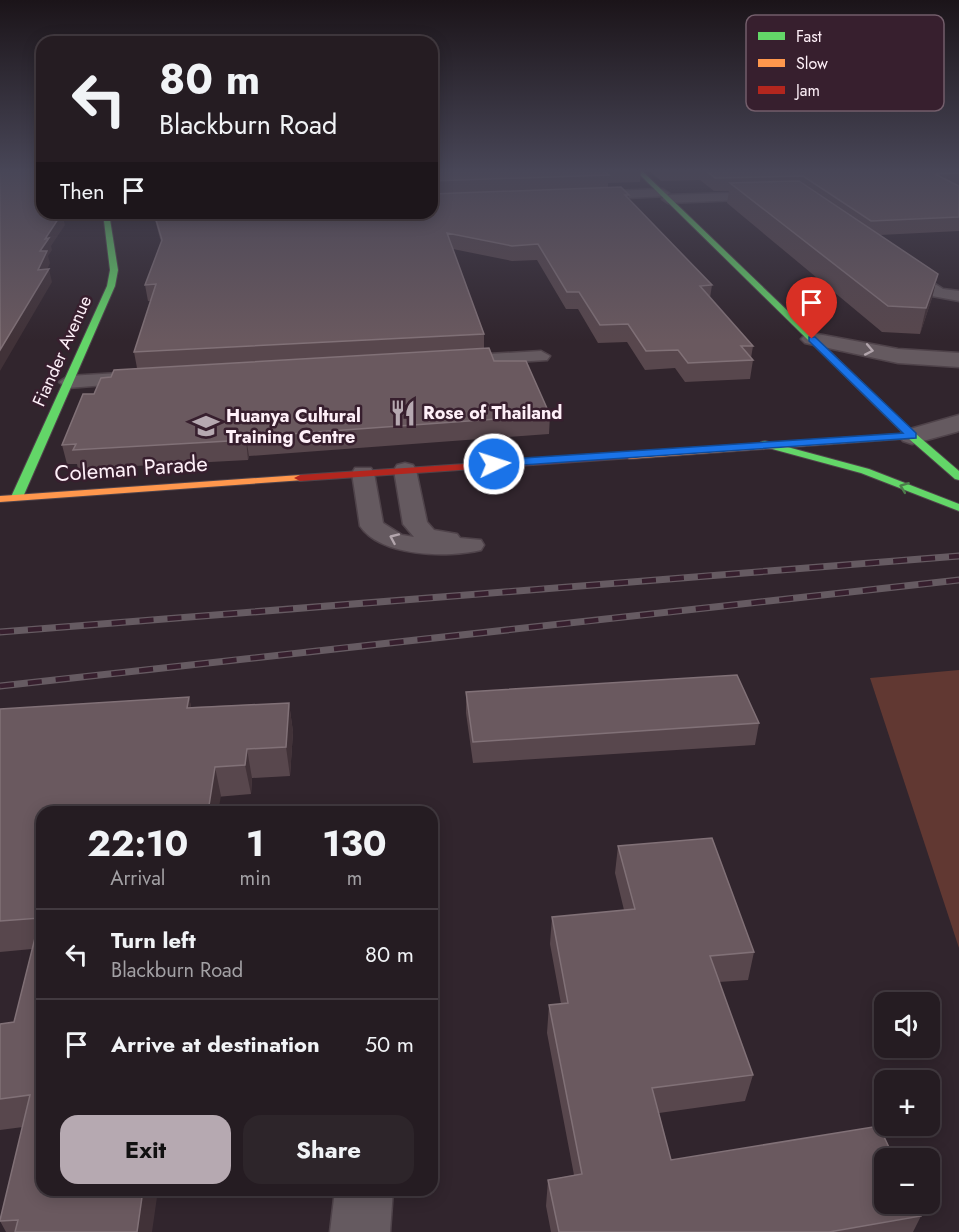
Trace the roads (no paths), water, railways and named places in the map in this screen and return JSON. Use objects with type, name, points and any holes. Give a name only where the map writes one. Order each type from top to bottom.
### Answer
[{"type":"street","name":"Fiander Avenue","points":[[17,497],[111,286],[114,270],[108,226]]},
{"type":"street","points":[[696,226],[912,436],[959,477]]},
{"type":"street","points":[[812,339],[898,356],[959,360]]},
{"type":"street","points":[[912,436],[959,422]]},
{"type":"street","points":[[912,436],[919,458],[959,502]]},
{"type":"street","name":"Coleman Parade","points":[[0,499],[765,444],[912,436]]},
{"type":"street","points":[[765,444],[865,471],[959,508]]},
{"type":"street","points":[[360,1232],[363,1196]]},
{"type":"lane","points":[[892,260],[938,293],[959,296]]},
{"type":"lane","points":[[435,362],[541,356]]},
{"type":"lane","points":[[68,382],[153,377]]},
{"type":"lane","points":[[363,473],[372,526],[395,541],[430,547],[472,545],[426,536],[416,524],[405,470]]},
{"type":"railway","points":[[0,632],[959,556]]},
{"type":"railway","points":[[0,686],[959,580]]},
{"type":"place","name":"Rose of Thailand","points":[[403,413]]},
{"type":"place","name":"Huanya Cultural Training Centre","points":[[206,426]]}]
